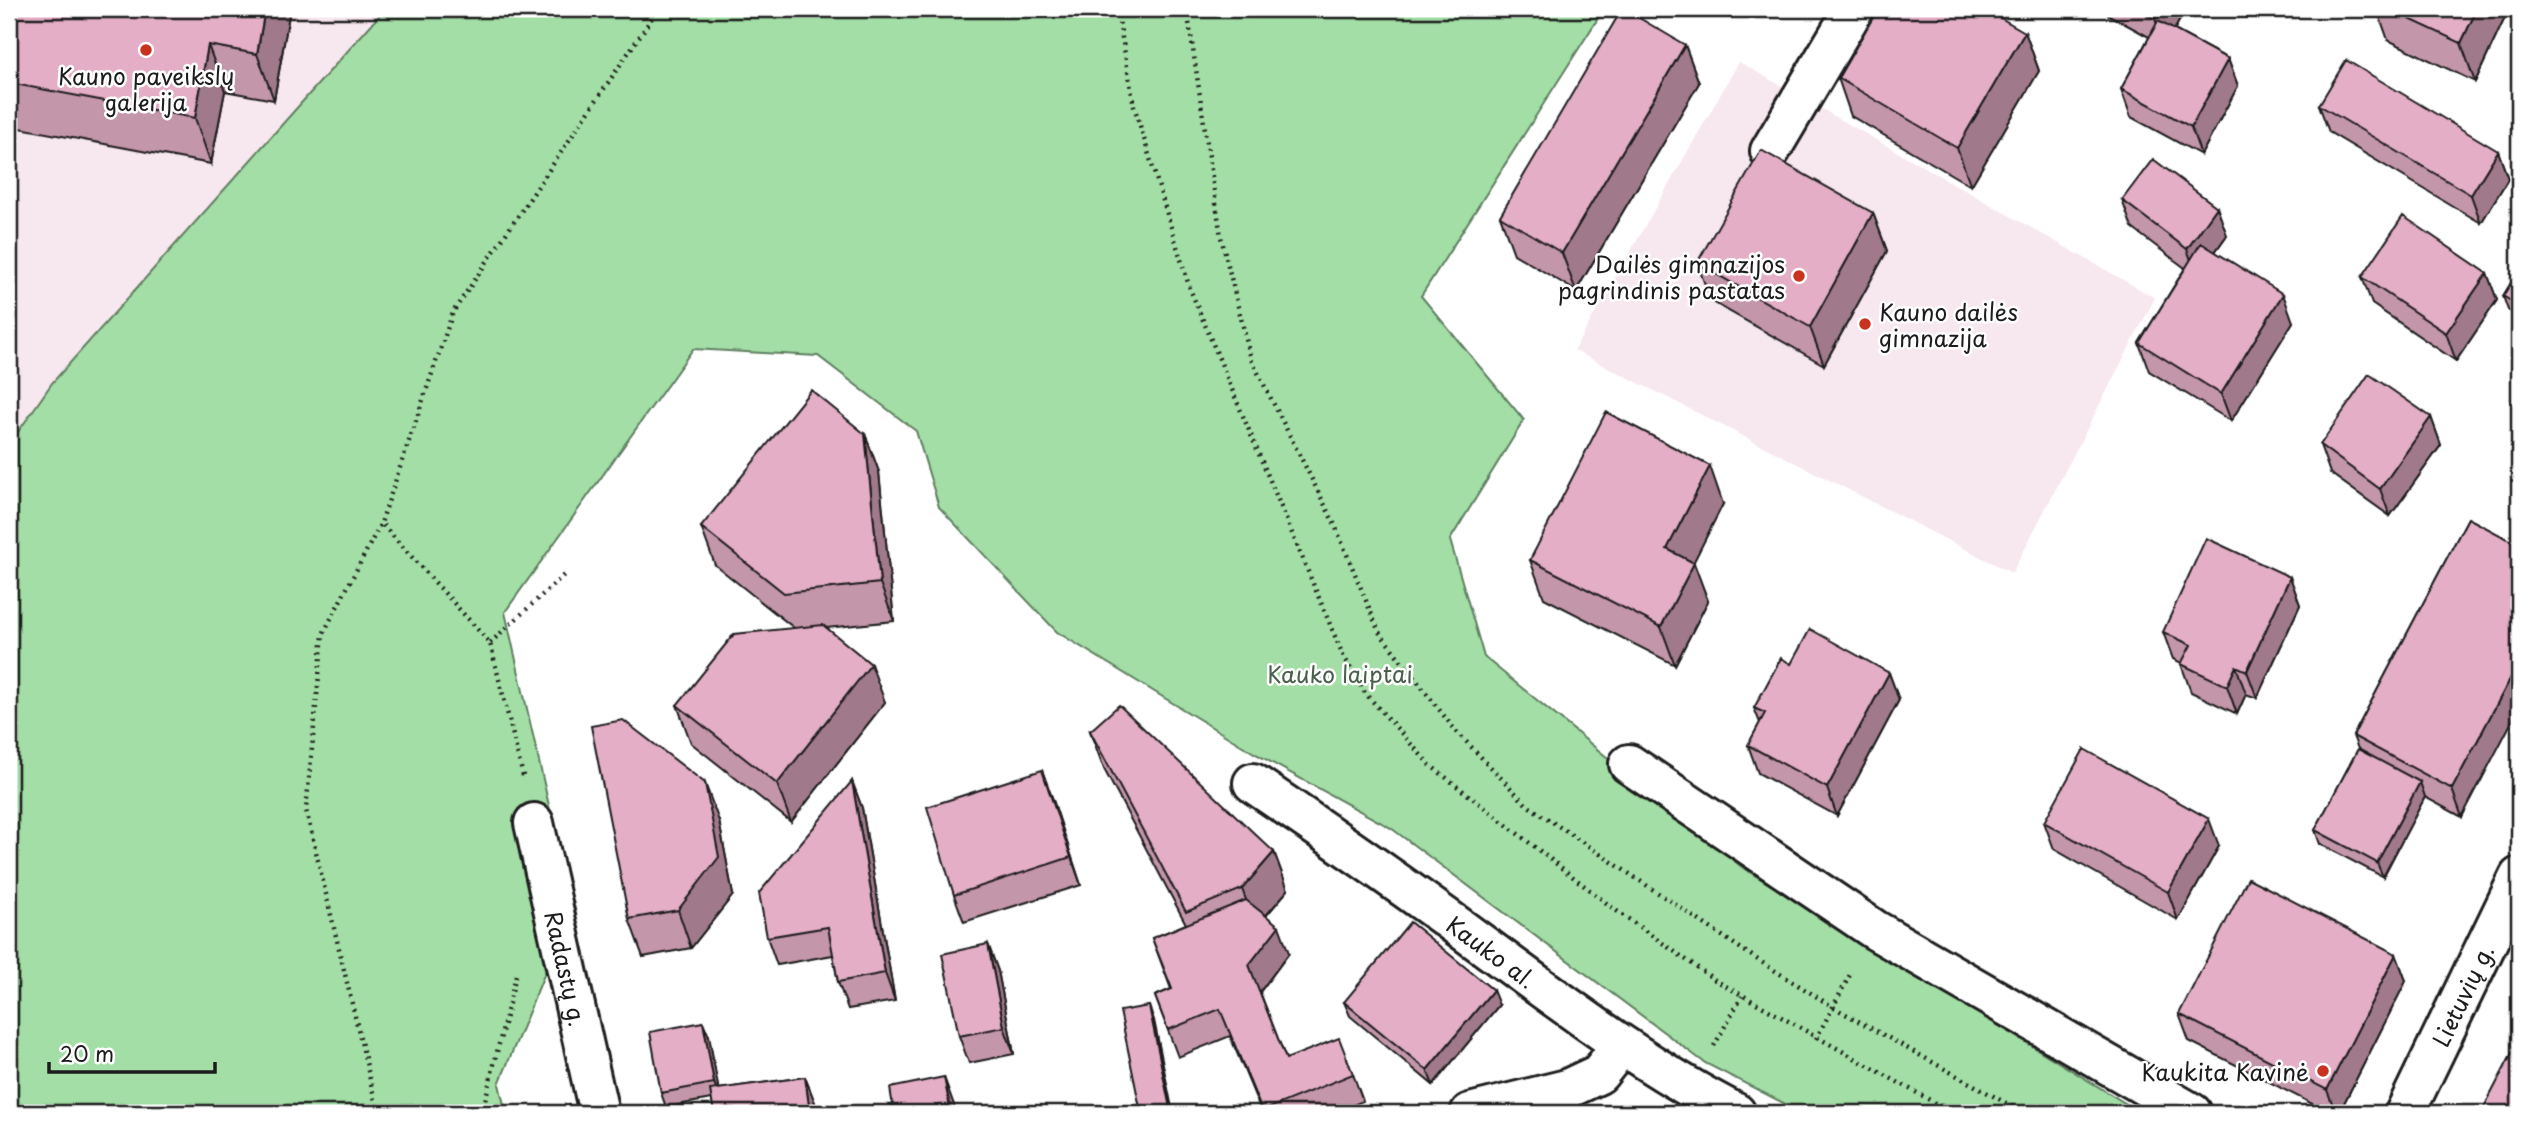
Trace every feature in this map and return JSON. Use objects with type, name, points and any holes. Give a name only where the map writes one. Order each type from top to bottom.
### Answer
[{"type":"street","points":[[1770,151],[1854,9]]},
{"type":"street","points":[[1629,764],[1875,930],[2192,1113]]},
{"type":"street","name":"Kauko al.","points":[[1253,783],[1394,879],[1621,1046],[1690,1090],[1736,1113]]},
{"type":"street","name":"Radastų g.","points":[[534,822],[599,1113]]},
{"type":"street","name":"Lietuvių g.","points":[[2405,1113],[2519,877]]},
{"type":"street","points":[[1470,1113],[1567,1089],[1599,1074],[1621,1046]]},
{"type":"path","points":[[378,1113],[306,810],[323,634],[381,523],[453,312],[658,9]]},
{"type":"path","points":[[1117,9],[1134,106],[1190,289],[1342,653],[1365,693],[1430,765],[1614,909],[1715,981],[1953,1113]]},
{"type":"path","points":[[1187,9],[1221,237],[1251,359],[1334,523],[1379,632],[1455,730],[1527,804],[1622,870],[1833,1007],[2024,1113]]},
{"type":"path","points":[[381,523],[490,643],[534,822]]},
{"type":"path","points":[[490,643],[566,573]]},
{"type":"path","points":[[1816,1038],[1875,930]]},
{"type":"path","points":[[482,1113],[517,969]]},
{"type":"shaded area","points":[[9,9],[385,9],[52,383],[9,445]]},
{"type":"shaded area","name":"Kauno dailės gimnazija","points":[[1739,62],[2155,298],[2012,573],[1574,350]]},
{"type":"green space","name":"Kauko laiptai","points":[[385,9],[1604,9],[1421,296],[1524,420],[1450,540],[1484,657],[1743,868],[2141,1113],[1803,1113],[1705,1063],[1391,828],[1254,753],[1057,632],[939,507],[916,431],[818,356],[693,349],[505,612],[572,907],[499,1084],[506,1113],[9,1113],[9,445],[52,383]]},
{"type":"building","points":[[9,9],[265,9],[257,54],[208,45],[195,118],[9,83]]},
{"type":"building","points":[[1622,9],[1685,45],[1562,253],[1500,216]]},
{"type":"building","points":[[1878,9],[1985,9],[2025,32],[1957,148],[1838,78]]},
{"type":"building","points":[[2137,9],[2161,9],[2155,19]]},
{"type":"building","points":[[2388,9],[2477,9],[2461,43]]},
{"type":"building","points":[[2158,21],[2228,59],[2191,127],[2121,89]]},
{"type":"building","points":[[2346,60],[2498,151],[2471,195],[2319,105]]},
{"type":"building","name":"Dailės gimnazijos pagrindinis pastatas","points":[[1761,150],[1873,213],[1810,327],[1697,263]]},
{"type":"building","points":[[2153,159],[2217,207],[2187,249],[2122,200]]},
{"type":"building","points":[[2403,216],[2487,273],[2446,333],[2362,277]]},
{"type":"building","points":[[2201,243],[2283,294],[2221,394],[2139,343]]},
{"type":"building","points":[[2519,270],[2519,306],[2503,296]]},
{"type":"building","points":[[2369,374],[2431,417],[2380,489],[2320,445]]},
{"type":"building","points":[[811,390],[865,434],[880,583],[784,593],[701,527]]},
{"type":"building","points":[[1606,412],[1710,466],[1667,549],[1694,563],[1661,627],[1530,560]]},
{"type":"building","points":[[2468,518],[2519,545],[2519,662],[2452,789],[2353,736]]},
{"type":"building","points":[[2206,538],[2290,577],[2247,671],[2236,666],[2227,686],[2181,664],[2191,645],[2163,632]]},
{"type":"building","points":[[823,625],[871,664],[777,784],[677,705],[734,634]]},
{"type":"building","points":[[1810,629],[1889,673],[1827,788],[1748,745],[1765,713],[1754,708],[1781,658],[1791,664]]},
{"type":"building","points":[[1119,705],[1274,852],[1242,889],[1186,912],[1090,731]]},
{"type":"building","points":[[623,720],[705,783],[719,857],[678,910],[629,919],[591,726]]},
{"type":"building","points":[[2084,749],[2209,819],[2168,892],[2044,822]]},
{"type":"building","points":[[2358,749],[2420,782],[2377,863],[2315,830]]},
{"type":"building","points":[[1042,770],[1071,857],[954,895],[927,807]]},
{"type":"building","points":[[852,781],[885,973],[838,982],[828,927],[767,937],[759,893]]},
{"type":"building","points":[[2248,878],[2396,954],[2327,1090],[2179,1014]]},
{"type":"building","points":[[1246,900],[1279,926],[1249,965],[1286,1059],[1339,1038],[1353,1074],[1262,1111],[1220,1009],[1168,1030],[1155,996],[1172,989],[1152,938]]},
{"type":"building","points":[[1410,922],[1493,990],[1427,1070],[1344,1002]]},
{"type":"building","points":[[988,944],[1004,1027],[959,1036],[942,954]]},
{"type":"building","points":[[1149,1006],[1171,1113],[1141,1113],[1120,1011]]},
{"type":"building","points":[[703,1022],[714,1083],[661,1093],[650,1032]]},
{"type":"building","points":[[2519,1040],[2519,1113],[2481,1113]]},
{"type":"building","points":[[805,1077],[810,1113],[714,1113],[710,1090]]},
{"type":"building","points":[[944,1077],[951,1113],[894,1113],[890,1088]]},
{"type":"place","name":"Kauno paveikslų galerija","points":[[146,50]]},
{"type":"place","name":"Dailės gimnazijos pagrindinis pastatas","points":[[1799,276]]},
{"type":"place","name":"Kauno dailės gimnazija","points":[[1865,324]]},
{"type":"place","name":"Kaukita Kavinė","points":[[2323,1071]]}]
